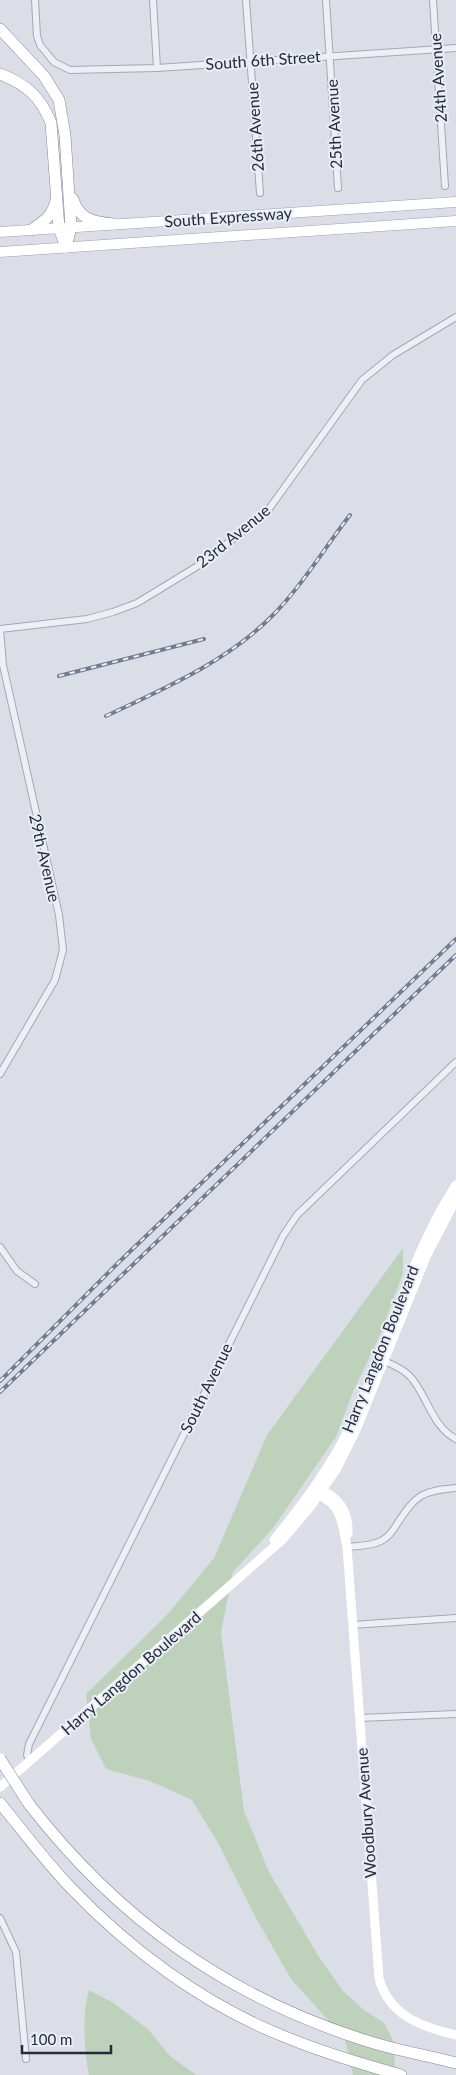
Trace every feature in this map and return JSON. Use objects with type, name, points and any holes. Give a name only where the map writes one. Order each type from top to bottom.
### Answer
[{"type":"highway","points":[[0,29],[44,76],[58,100],[65,135],[59,228],[66,248]]},
{"type":"highway","points":[[0,74],[24,84],[32,91],[47,111],[54,135],[71,227],[66,248]]},
{"type":"highway","points":[[62,178],[79,213],[94,221],[114,224]]},
{"type":"highway","points":[[31,230],[45,221],[52,213],[62,178]]},
{"type":"highway","points":[[0,1759],[29,1804],[90,1876],[134,1916],[199,1964],[266,2001],[315,2023],[365,2040],[456,2063]]},
{"type":"highway","points":[[0,1798],[12,1819]]},
{"type":"highway","points":[[0,1803],[64,1881],[119,1933],[185,1983],[225,2007],[281,2035],[352,2061],[401,2075]]},
{"type":"main road","name":"South Expressway","points":[[0,232],[456,202]]},
{"type":"main road","name":"South Expressway","points":[[0,252],[456,221]]},
{"type":"main road","name":"Harry Langdon Boulevard","points":[[450,1210],[456,1185]]},
{"type":"main road","name":"Harry Langdon Boulevard","points":[[0,1787],[261,1558],[289,1532],[310,1507],[381,1360],[426,1257],[456,1199]]},
{"type":"main road","name":"Harry Langdon Boulevard","points":[[261,1558],[330,1478],[356,1430],[381,1360]]},
{"type":"main road","points":[[310,1507],[333,1501],[330,1478]]},
{"type":"main road","name":"Woodbury Avenue","points":[[319,1491],[341,1504],[347,1517],[352,1625],[376,1960],[380,1982],[392,2004],[412,2021],[456,2035]]},
{"type":"street","name":"South 6th Street","points":[[35,0],[40,45],[54,62],[70,70],[157,68],[456,48]]},
{"type":"street","points":[[153,0],[157,68]]},
{"type":"street","name":"26th Avenue","points":[[246,0],[260,193]]},
{"type":"street","name":"25th Avenue","points":[[326,0],[338,188]]},
{"type":"street","name":"24th Avenue","points":[[433,0],[445,186]]},
{"type":"street","name":"23rd Avenue","points":[[0,629],[87,619],[113,612],[137,603],[201,564],[266,514],[362,380],[393,355],[456,317]]},
{"type":"street","name":"29th Avenue","points":[[0,629],[3,665],[59,915],[63,950],[55,980],[0,1074]]},
{"type":"street","name":"South Avenue","points":[[30,1761],[26,1755],[29,1744],[283,1236],[297,1215],[456,1062]]},
{"type":"street","points":[[0,1247],[17,1271],[35,1284]]},
{"type":"street","points":[[381,1360],[411,1378],[442,1429],[456,1439]]},
{"type":"street","points":[[347,1547],[372,1544],[384,1540],[392,1532],[414,1499],[425,1492],[456,1488]]},
{"type":"street","points":[[352,1625],[456,1618]]},
{"type":"street","points":[[359,1718],[456,1714]]},
{"type":"street","points":[[0,1918],[16,1952],[26,2059]]},
{"type":"green space","points":[[403,1248],[403,1273],[380,1335],[352,1394],[336,1437],[273,1528],[233,1572],[221,1632],[244,1811],[269,1872],[319,1957],[343,1991],[364,2010],[384,2023],[394,2042],[395,2075],[353,2075],[345,2039],[291,1979],[256,1918],[218,1843],[192,1800],[150,1781],[106,1769],[91,1739],[86,1694],[167,1615],[214,1558],[267,1435]]},
{"type":"green space","points":[[89,1990],[112,2002],[148,2029],[170,2056],[196,2075],[89,2075],[86,2055],[85,2010]]},
{"type":"railway","points":[[106,716],[193,673],[234,648],[253,633],[292,594],[350,515]]},
{"type":"railway","points":[[59,676],[204,639]]},
{"type":"railway","points":[[0,1381],[119,1262],[456,939]]},
{"type":"railway","points":[[0,1392],[456,955]]}]
